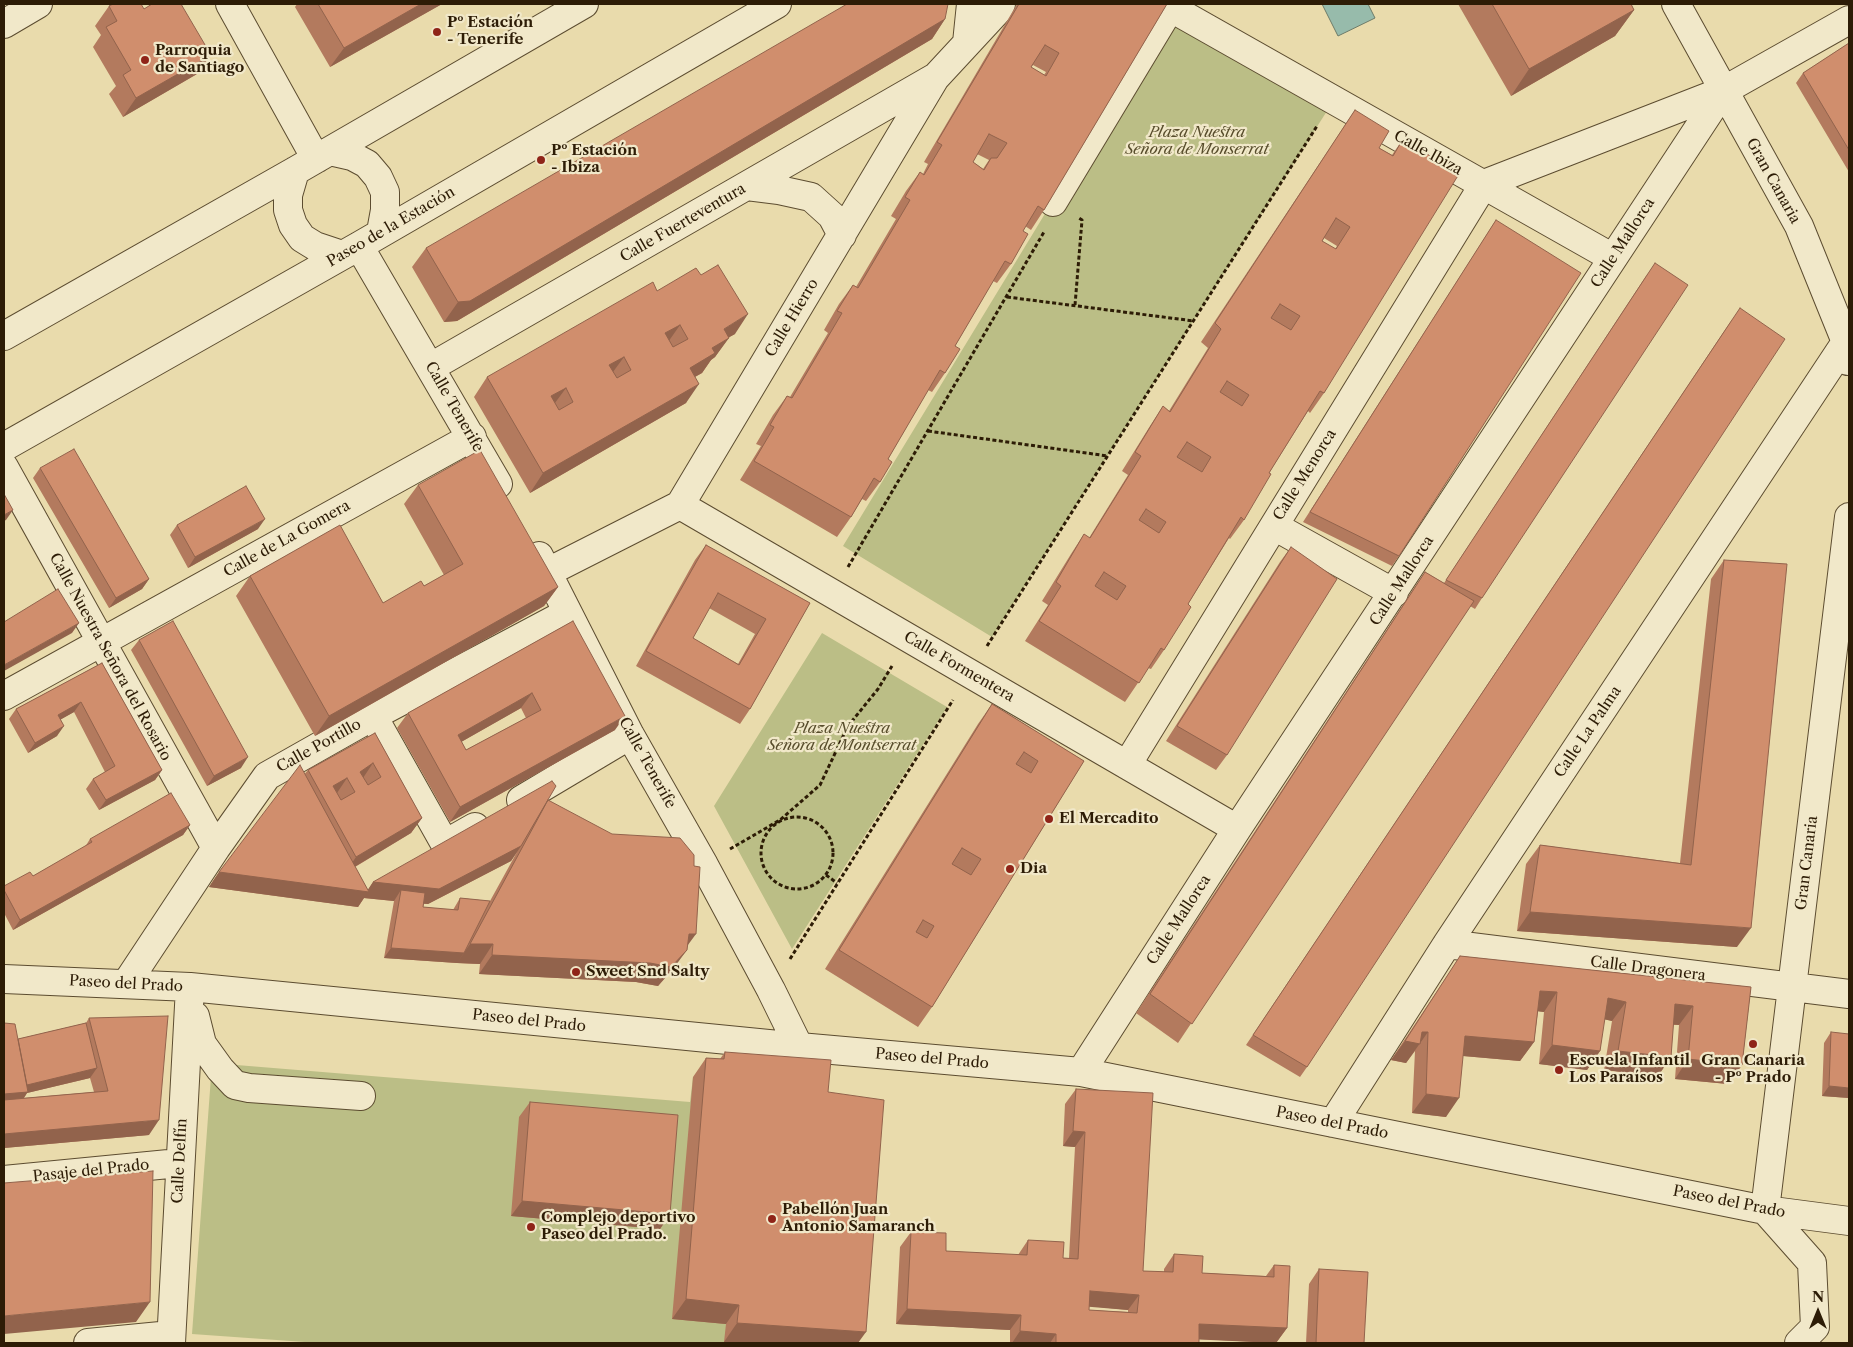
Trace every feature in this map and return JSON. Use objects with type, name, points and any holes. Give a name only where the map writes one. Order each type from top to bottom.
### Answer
[{"type":"street","points":[[4,24],[38,4]]},
{"type":"street","points":[[230,4],[314,160]]},
{"type":"street","points":[[4,336],[584,4]]},
{"type":"street","name":"Paseo de la Estación","points":[[4,446],[361,245],[777,4]]},
{"type":"street","points":[[967,43],[971,4]]},
{"type":"street","name":"Calle Hierro","points":[[680,505],[935,78],[998,10],[1001,4]]},
{"type":"street","name":"Gran Canaria","points":[[1676,4],[1799,226],[1847,355]]},
{"type":"street","points":[[1053,202],[1167,6]]},
{"type":"street","name":"Calle Ibiza","points":[[1167,6],[1613,258]]},
{"type":"street","points":[[1484,184],[1723,91],[1849,20]]},
{"type":"street","name":"Calle Fuerteventura","points":[[431,367],[935,78]]},
{"type":"street","name":"Calle Mallorca","points":[[1082,1072],[1237,829],[1723,91]]},
{"type":"street","points":[[352,156],[367,164],[378,177],[385,192],[385,210],[361,245],[315,246],[302,238],[293,225],[288,210],[288,195],[314,160],[352,156]]},
{"type":"street","name":"Calle Menorca","points":[[1127,765],[1484,184]]},
{"type":"street","points":[[746,186],[779,190],[810,197],[832,216],[842,235]]},
{"type":"street","name":"Calle Tenerife","points":[[361,245],[510,504]]},
{"type":"street","name":"Calle La Palma","points":[[1333,1123],[1447,944],[1847,355]]},
{"type":"street","name":"Calle de La Gomera","points":[[4,696],[472,437]]},
{"type":"street","name":"Calle Nuestra Señora del Rosario","points":[[4,467],[216,848]]},
{"type":"street","points":[[548,572],[680,505]]},
{"type":"street","name":"Calle Formentera","points":[[680,505],[1237,829]]},
{"type":"street","points":[[1274,526],[1394,593]]},
{"type":"street","name":"Gran Canaria","points":[[1764,1210],[1849,527]]},
{"type":"street","name":"Calle Tenerife","points":[[529,538],[630,735],[704,865],[771,990],[799,1047]]},
{"type":"street","name":"Calle Portillo","points":[[126,984],[216,848],[267,776],[373,716],[567,613]]},
{"type":"street","points":[[373,716],[434,850],[630,735]]},
{"type":"street","name":"Calle Dragonera","points":[[1447,944],[1849,994]]},
{"type":"street","name":"Paseo del Prado","points":[[4,979],[190,987],[799,1047],[1082,1072],[1764,1210],[1849,1222]]},
{"type":"street","points":[[190,987],[202,1044],[220,1070],[235,1085],[249,1088],[361,1096]]},
{"type":"street","name":"Calle Delfín","points":[[171,1339],[190,987]]},
{"type":"street","name":"Pasaje del Prado","points":[[4,1180],[179,1163]]},
{"type":"street","points":[[1764,1210],[1812,1263],[1815,1327],[1798,1343]]},
{"type":"street","points":[[88,1343],[171,1339]]},
{"type":"path","points":[[771,990],[837,882],[1334,100]]},
{"type":"path","points":[[1053,202],[1082,220],[1075,304]]},
{"type":"path","points":[[832,593],[1046,229]]},
{"type":"path","points":[[1006,296],[1194,320]]},
{"type":"path","points":[[928,431],[1108,456]]},
{"type":"path","points":[[704,865],[780,820],[791,817],[804,817],[815,821],[824,829],[831,840],[832,864],[818,883],[806,888],[782,886],[772,880],[761,860],[760,848],[764,837],[771,827],[780,820],[820,785],[848,726],[878,689],[908,637]]},
{"type":"path","points":[[826,874],[837,882]]},
{"type":"green space","name":"Plaza Nuestra Señora de Monserrat","points":[[1170,8],[1334,100],[992,637],[843,546]]},
{"type":"green space","name":"Plaza Nuestra Señora de Montserrat","points":[[822,633],[947,707],[792,949],[714,806]]},
{"type":"green space","name":"Complejo deportivo Paseo del Prado.","points":[[212,1063],[690,1102],[693,1077],[710,1079],[853,1343],[319,1343],[192,1334]]},
{"type":"shaded area","points":[[1322,4],[1368,4],[1375,18],[1338,36]]},
{"type":"building","name":"Parroquia de Santiago","points":[[113,4],[141,4],[144,9],[152,4],[181,4],[211,55],[136,98],[123,75],[131,70],[106,27],[117,21],[109,6]]},
{"type":"building","points":[[318,4],[421,4],[344,48]]},
{"type":"building","points":[[847,4],[948,4],[945,19],[470,301],[458,302],[426,248]]},
{"type":"building","points":[[1019,4],[1167,4],[1044,210],[1038,206],[1023,231],[1028,234],[1011,264],[1005,261],[955,346],[960,349],[945,373],[940,370],[888,459],[892,462],[880,482],[874,478],[851,517],[754,461],[774,427],[770,425],[787,396],[792,398],[842,313],[837,311],[853,285],[858,288],[910,200],[905,197],[920,172],[924,175],[942,145],[937,142]],"holes":[[[1045,45],[1059,53],[1046,76],[1031,67]],[[989,134],[1007,143],[997,158],[991,158],[984,170],[973,162]]]},
{"type":"building","points":[[1492,4],[1631,4],[1634,10],[1529,69]]},
{"type":"building","points":[[1849,43],[1849,150],[1803,73]]},
{"type":"building","points":[[1355,110],[1389,131],[1379,148],[1393,156],[1403,139],[1459,174],[1324,393],[1320,391],[1269,473],[1271,474],[1244,520],[1241,517],[1188,604],[1191,607],[1164,650],[1161,648],[1139,683],[1039,621],[1061,586],[1056,582],[1084,534],[1090,538],[1141,456],[1135,452],[1163,406],[1170,412],[1221,329],[1215,323]],"holes":[[[1336,218],[1350,227],[1336,249],[1322,241]],[[1280,304],[1300,316],[1291,330],[1271,318]],[[1227,381],[1249,395],[1242,406],[1220,392]],[[1187,442],[1211,457],[1202,472],[1177,457]],[[1146,509],[1166,522],[1159,533],[1139,520]],[[1104,572],[1126,586],[1117,600],[1095,586]]]},
{"type":"building","points":[[1496,220],[1581,273],[1399,556],[1310,512]]},
{"type":"building","points":[[1655,263],[1688,285],[1482,598],[1446,580]]},
{"type":"building","points":[[718,265],[748,314],[724,329],[729,338],[712,348],[715,353],[690,368],[699,384],[543,473],[487,377],[653,282],[657,291],[696,268],[701,275]],"holes":[[[680,325],[688,339],[673,347],[665,333]],[[624,357],[631,370],[617,378],[609,365]],[[566,388],[573,402],[559,410],[551,396]]]},
{"type":"building","points":[[1740,308],[1785,339],[1307,1067],[1253,1035]]},
{"type":"building","points":[[74,449],[149,579],[116,598],[40,468]]},
{"type":"building","points":[[480,450],[558,587],[329,716],[250,576],[340,525],[383,603],[421,581],[424,586],[463,564],[418,485]]},
{"type":"building","points":[[246,486],[265,519],[195,557],[177,525]]},
{"type":"building","points":[[4,494],[13,510],[4,515]]},
{"type":"building","points":[[706,545],[810,603],[750,709],[646,651]],"holes":[[[718,593],[766,619],[739,665],[693,638]]]},
{"type":"building","points":[[1291,547],[1337,579],[1227,755],[1177,726]]},
{"type":"building","points":[[1724,560],[1787,564],[1751,928],[1530,912],[1540,845],[1691,865]]},
{"type":"building","points":[[1425,572],[1474,601],[1192,1024],[1150,994]]},
{"type":"building","points":[[58,589],[79,623],[4,665],[4,622]]},
{"type":"building","points":[[173,621],[248,757],[214,776],[139,640]]},
{"type":"building","points":[[573,621],[625,716],[460,807],[408,713]],"holes":[[[532,693],[541,710],[466,750],[458,735]]]},
{"type":"building","points":[[102,663],[162,770],[106,800],[93,779],[115,766],[81,702],[58,715],[64,726],[35,743],[16,709]]},
{"type":"building","points":[[992,704],[1084,761],[932,1007],[839,950]],"holes":[[[1024,752],[1038,761],[1031,773],[1016,764]],[[962,848],[981,859],[971,875],[952,864]],[[923,920],[934,926],[927,938],[916,932]]]},
{"type":"building","points":[[375,733],[422,818],[356,857],[308,770]],"holes":[[[373,763],[381,777],[368,785],[360,772]],[[347,778],[355,792],[341,800],[333,786]]]},
{"type":"building","points":[[300,765],[369,892],[219,872]]},
{"type":"building","points":[[552,781],[556,786],[521,846],[439,889],[373,882]]},
{"type":"building","points":[[171,793],[190,825],[20,920],[4,890],[4,886],[30,872],[33,876],[92,842],[90,839]]},
{"type":"building","points":[[548,800],[612,834],[680,838],[694,855],[694,866],[700,867],[696,934],[689,934],[687,950],[671,967],[650,963],[492,955],[493,944],[470,944]]},
{"type":"building","points":[[401,890],[425,893],[423,907],[458,910],[460,898],[490,901],[464,953],[391,948]]},
{"type":"building","points":[[1460,956],[1751,987],[1742,1065],[1688,1059],[1693,1006],[1675,1004],[1671,1057],[1618,1051],[1626,1002],[1608,998],[1600,1051],[1552,1045],[1557,992],[1540,991],[1534,1042],[1465,1036],[1459,1098],[1426,1094],[1428,1032],[1422,1032],[1420,1044],[1405,1041]]},
{"type":"building","points":[[168,1016],[159,1120],[4,1134],[4,1100],[108,1091],[89,1018]]},
{"type":"building","points":[[4,1023],[15,1024],[28,1092],[4,1094]]},
{"type":"building","points":[[86,1023],[97,1068],[27,1085],[18,1039]]},
{"type":"building","points":[[1831,1032],[1849,1034],[1849,1088],[1829,1086]]},
{"type":"building","name":"Pabellón Juan Antonio Samaranch","points":[[725,1052],[831,1060],[828,1092],[884,1100],[866,1332],[737,1323],[739,1305],[686,1299],[706,1058],[724,1059]]},
{"type":"building","points":[[1076,1089],[1153,1093],[1143,1271],[1173,1272],[1174,1254],[1203,1256],[1202,1273],[1274,1277],[1274,1265],[1290,1266],[1287,1328],[1199,1324],[1199,1343],[1056,1343],[1056,1334],[1020,1331],[1021,1315],[907,1309],[911,1232],[946,1233],[946,1251],[1027,1255],[1028,1240],[1064,1242],[1063,1258],[1078,1259],[1085,1132],[1073,1131]],"holes":[[[1090,1291],[1139,1295],[1137,1313],[1089,1310]]]},
{"type":"building","points":[[530,1102],[678,1115],[670,1214],[522,1201]]},
{"type":"building","points":[[153,1171],[150,1302],[4,1316],[4,1183]]},
{"type":"building","points":[[1319,1269],[1368,1272],[1364,1343],[1316,1343]]},
{"type":"place","name":"Pº Estación - Tenerife","points":[[437,32]]},
{"type":"place","name":"Parroquia de Santiago","points":[[145,60]]},
{"type":"place","name":"Pº Estación - Ibiza","points":[[541,160]]},
{"type":"place","name":"El Mercadito","points":[[1049,819]]},
{"type":"place","name":"Dia","points":[[1010,869]]},
{"type":"place","name":"Sweet Snd Salty","points":[[576,972]]},
{"type":"place","name":"Gran Canaria - Pº Prado","points":[[1753,1044]]},
{"type":"place","name":"Escuela Infantil Los Paraísos","points":[[1559,1070]]},
{"type":"place","name":"Pabellón Juan Antonio Samaranch","points":[[772,1219]]},
{"type":"place","name":"Complejo deportivo Paseo del Prado.","points":[[531,1227]]}]
